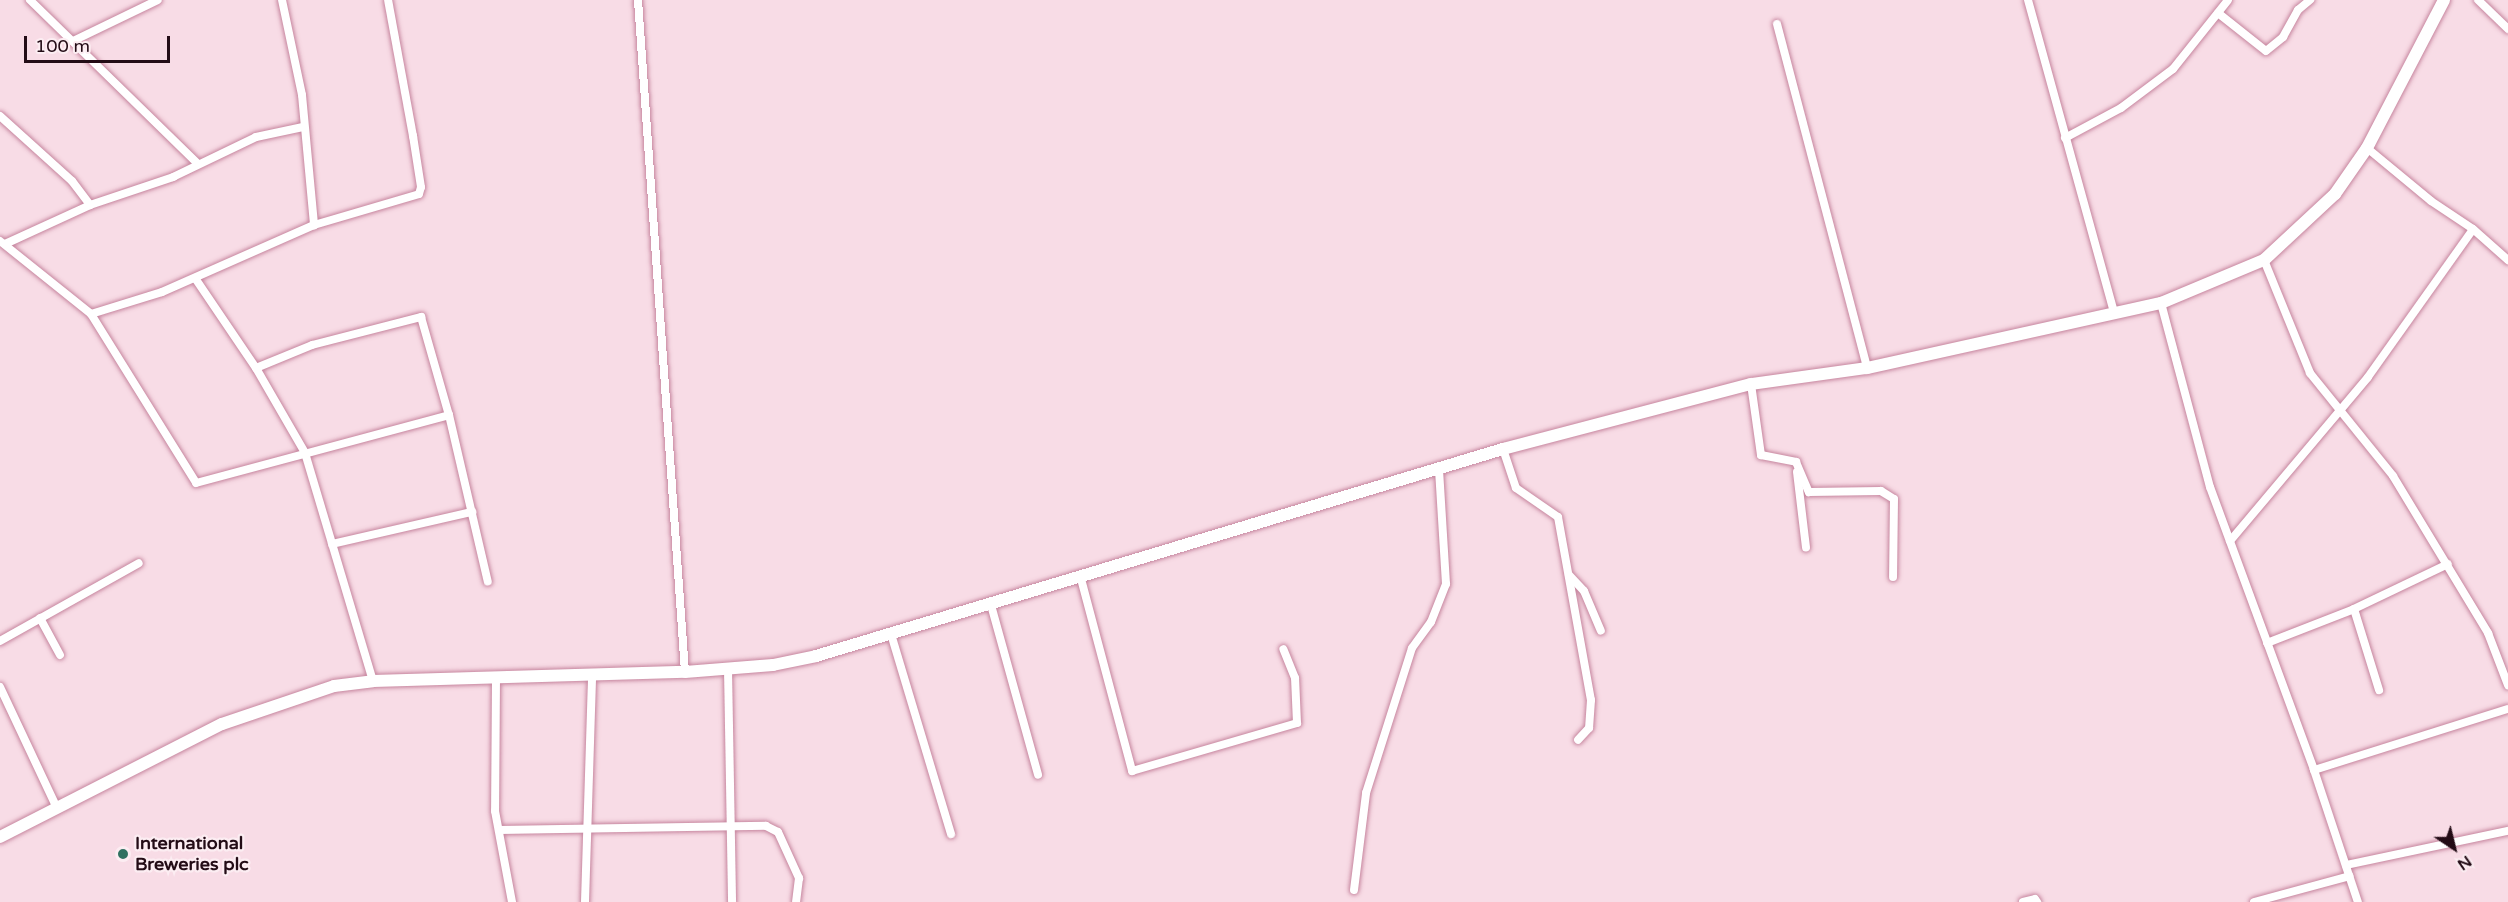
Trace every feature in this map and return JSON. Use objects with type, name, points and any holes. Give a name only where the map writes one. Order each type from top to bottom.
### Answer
[{"type":"main road","points":[[0,837],[56,806],[222,724],[299,696],[373,681],[685,672],[728,669],[816,656],[1503,449],[1751,384],[1867,368],[2161,303],[2264,260],[2335,194],[2367,148],[2444,0]]},
{"type":"street","points":[[30,0],[198,164]]},
{"type":"street","points":[[73,41],[158,0]]},
{"type":"street","points":[[282,0],[302,95],[303,127],[314,225]]},
{"type":"street","points":[[91,314],[195,278],[314,225],[414,198],[421,191],[388,0]]},
{"type":"street","points":[[638,0],[685,672]]},
{"type":"street","points":[[2028,0],[2114,312]]},
{"type":"street","points":[[2065,138],[2121,108],[2173,69],[2228,0]]},
{"type":"street","points":[[2218,13],[2266,51],[2283,37],[2298,10],[2310,0]]},
{"type":"street","points":[[2478,0],[2508,28]]},
{"type":"street","points":[[1777,24],[1867,368]]},
{"type":"street","points":[[0,116],[72,181],[90,205]]},
{"type":"street","points":[[303,127],[256,137],[198,164],[90,205],[2,242],[91,314],[196,483],[449,415]]},
{"type":"street","points":[[2367,148],[2431,201],[2473,229],[2508,260]]},
{"type":"street","points":[[2229,541],[2368,377],[2473,229]]},
{"type":"street","points":[[2264,260],[2298,352],[2339,412],[2393,476],[2488,633],[2506,670],[2508,685]]},
{"type":"street","points":[[195,278],[256,368],[305,453],[373,681]]},
{"type":"street","points":[[2161,303],[2210,487],[2314,770],[2358,902]]},
{"type":"street","points":[[256,368],[312,345],[418,315],[426,326],[488,582]]},
{"type":"street","points":[[1751,384],[1761,454],[1796,462]]},
{"type":"street","points":[[1503,449],[1516,488],[1558,517],[1591,700],[1589,728],[1578,740]]},
{"type":"street","points":[[1796,462],[1806,547]]},
{"type":"street","points":[[1796,462],[1809,492],[1881,491],[1894,499],[1893,577]]},
{"type":"street","points":[[1354,890],[1366,793],[1412,648],[1431,622],[1446,584],[1439,468]]},
{"type":"street","points":[[332,544],[472,512]]},
{"type":"street","points":[[0,641],[139,563]]},
{"type":"street","points":[[2267,643],[2354,609],[2448,564]]},
{"type":"street","points":[[1080,575],[1132,771],[1297,723],[1295,678],[1282,649]]},
{"type":"street","points":[[1569,575],[1584,591],[1601,631]]},
{"type":"street","points":[[991,605],[1038,775]]},
{"type":"street","points":[[2354,609],[2379,690]]},
{"type":"street","points":[[40,618],[60,656]]},
{"type":"street","points":[[891,634],[951,834]]},
{"type":"street","points":[[728,669],[732,902]]},
{"type":"street","points":[[585,902],[592,676]]},
{"type":"street","points":[[496,678],[495,812],[513,902]]},
{"type":"street","points":[[0,687],[56,806]]},
{"type":"street","points":[[2314,770],[2508,709]]},
{"type":"street","points":[[499,831],[766,826],[778,832],[800,878],[796,902]]},
{"type":"street","points":[[2346,865],[2508,831]]},
{"type":"street","points":[[2254,902],[2350,876]]},
{"type":"street","points":[[2023,902],[2036,899],[2037,902]]},
{"type":"place","name":"International Breweries plc","points":[[123,854]]}]
